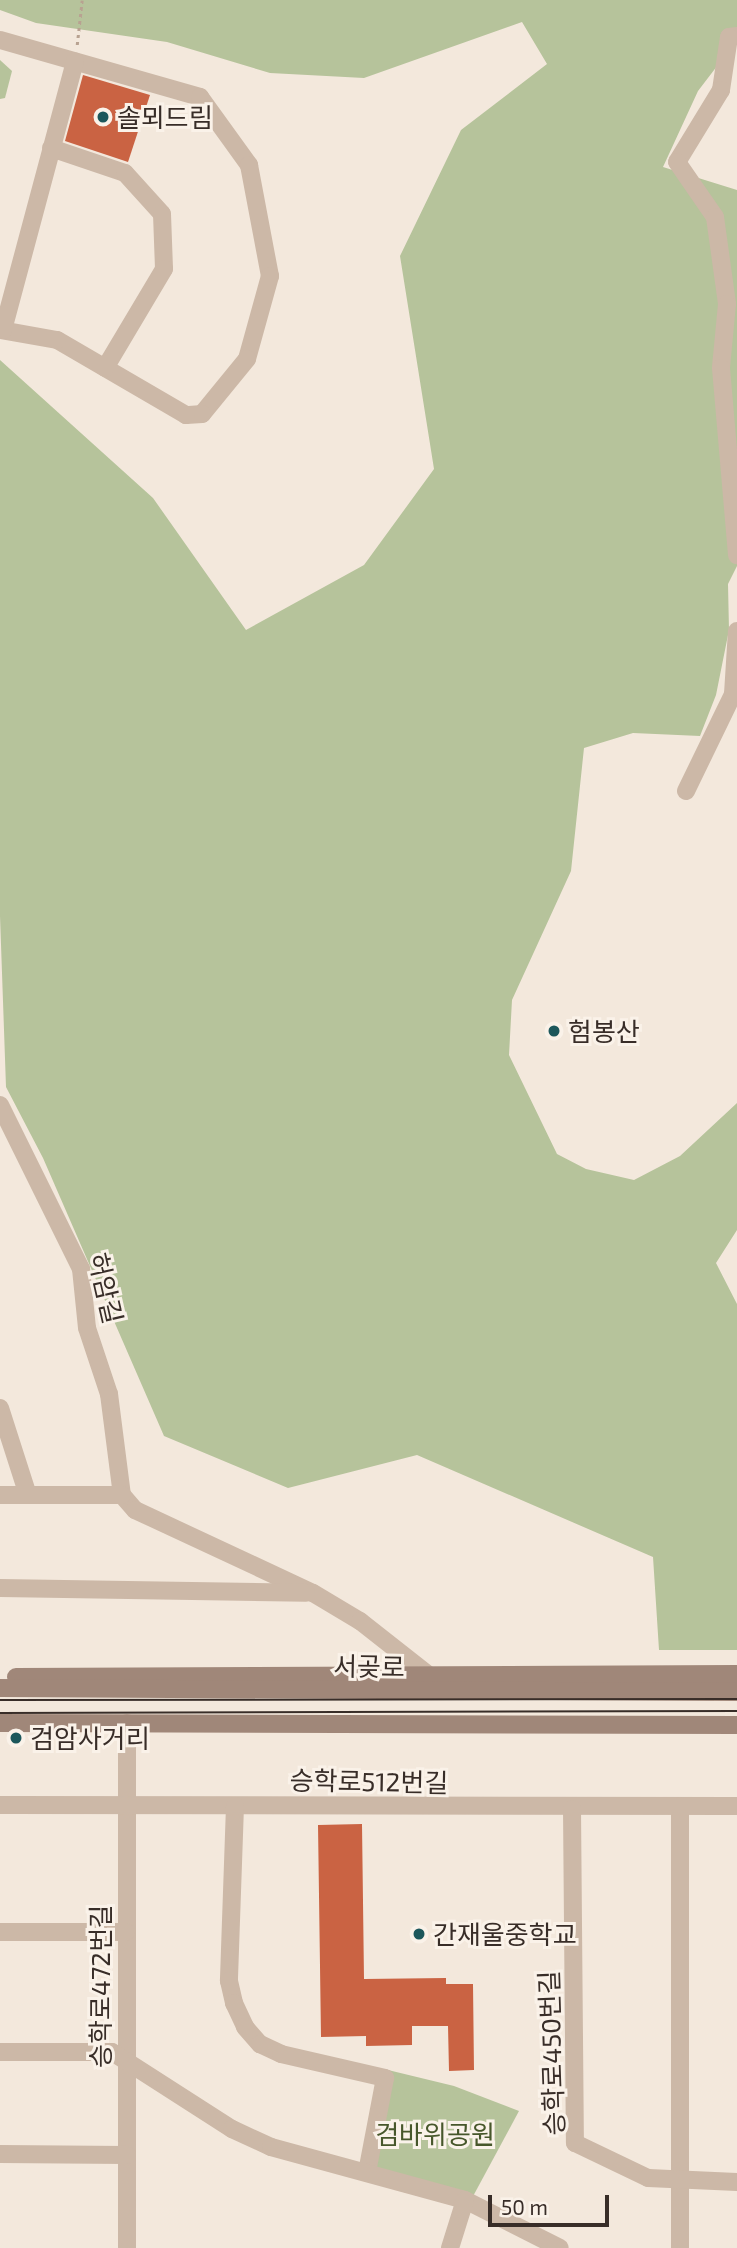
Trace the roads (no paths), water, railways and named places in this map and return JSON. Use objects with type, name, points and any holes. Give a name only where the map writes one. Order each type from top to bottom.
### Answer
[{"type":"main road","name":"서곶로","points":[[0,1677],[737,1674]]},
{"type":"main road","name":"서곶로","points":[[0,1689],[737,1692]]},
{"type":"main road","points":[[0,1723],[737,1725]]},
{"type":"street","points":[[737,36],[729,37],[721,90],[677,162],[715,217],[727,304],[721,368],[737,555]]},
{"type":"street","points":[[0,40],[75,61],[200,97],[249,165],[270,276],[247,359],[202,414],[186,415],[57,340],[1,330],[75,61]]},
{"type":"street","points":[[51,148],[125,173],[162,214],[164,269],[105,368]]},
{"type":"street","points":[[686,791],[733,694],[737,631]]},
{"type":"street","name":"허암길","points":[[0,1105],[81,1269],[87,1328],[109,1394],[122,1495]]},
{"type":"street","points":[[0,1408],[28,1495]]},
{"type":"street","points":[[0,1495],[122,1495],[135,1510],[313,1593],[360,1620],[430,1676]]},
{"type":"street","points":[[0,1588],[313,1593]]},
{"type":"street","name":"승학로472번길","points":[[127,1723],[127,2248]]},
{"type":"street","name":"승학로512번길","points":[[0,1805],[572,1809],[737,1806]]},
{"type":"street","points":[[235,1806],[229,1980],[234,2003],[253,2035],[281,2054],[385,2078],[367,2172]]},
{"type":"street","points":[[680,1806],[680,2248]]},
{"type":"street","name":"승학로450번길","points":[[572,1809],[575,2143],[648,2178],[680,2182]]},
{"type":"street","points":[[0,1932],[125,1932]]},
{"type":"street","points":[[0,2052],[112,2052],[232,2129],[261,2143],[465,2200],[560,2248]]},
{"type":"street","points":[[0,2154],[127,2155]]},
{"type":"street","points":[[680,2182],[737,2182]]},
{"type":"street","points":[[450,2248],[465,2200]]},
{"type":"tram line","points":[[0,1700],[737,1699]]},
{"type":"tram line","points":[[0,1713],[737,1711]]},
{"type":"place","name":"솔뫼드림","points":[[103,117]]},
{"type":"place","name":"험봉산","points":[[554,1031]]},
{"type":"place","name":"검암사거리","points":[[16,1738]]},
{"type":"place","name":"간재울중학교","points":[[419,1934]]},
{"type":"park label","name":"검바위공원","points":[[435,2134]]}]
